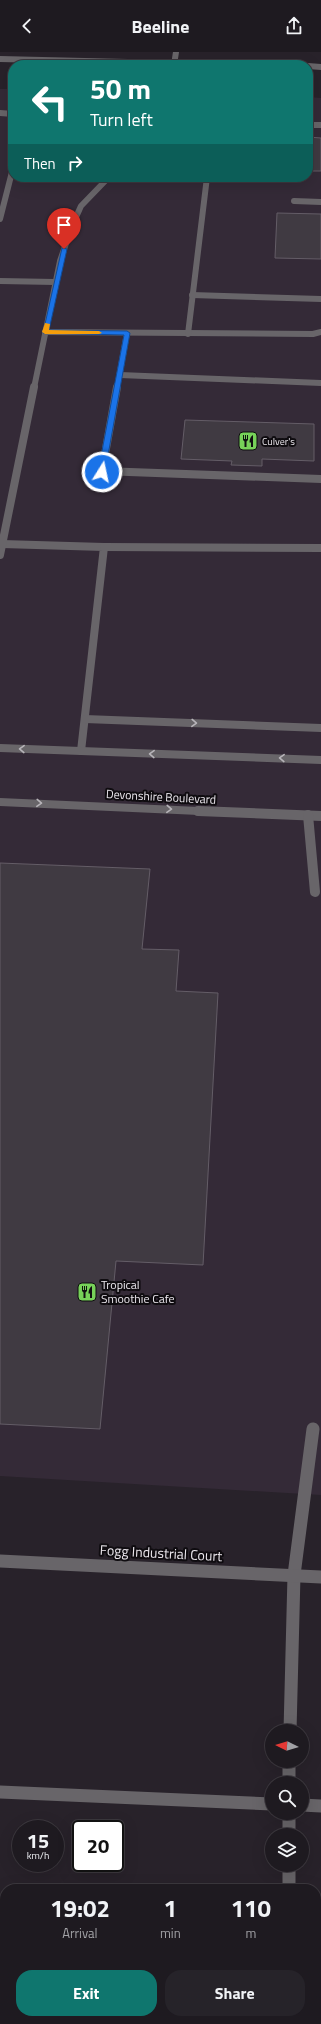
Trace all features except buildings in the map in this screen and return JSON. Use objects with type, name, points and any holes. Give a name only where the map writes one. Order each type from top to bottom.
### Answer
[{"type":"street","points":[[0,59],[35,60]]},
{"type":"street","points":[[0,219],[9,182]]},
{"type":"street","points":[[0,555],[60,261],[72,226],[81,206],[104,182]]},
{"type":"street","points":[[188,334],[207,182]]},
{"type":"street","points":[[294,201],[321,202]]},
{"type":"street","points":[[0,281],[55,282]]},
{"type":"street","points":[[192,295],[321,299]]},
{"type":"street","points":[[45,332],[188,334],[313,334],[321,332]]},
{"type":"street","points":[[127,333],[102,472],[321,479]]},
{"type":"street","points":[[313,334],[321,336]]},
{"type":"street","points":[[120,375],[321,383]]},
{"type":"street","points":[[2,544],[104,547],[321,548]]},
{"type":"street","points":[[81,751],[104,547]]},
{"type":"street","points":[[85,719],[321,728]]},
{"type":"street","points":[[0,748],[321,760]]},
{"type":"street","name":"Devonshire Boulevard","points":[[0,802],[321,816]]},
{"type":"street","points":[[308,815],[316,892]]},
{"type":"street","points":[[290,1724],[294,1575],[313,1429]]},
{"type":"street","name":"Fogg Industrial Court","points":[[0,1561],[321,1577]]},
{"type":"street","points":[[0,1792],[265,1804]]},
{"type":"street","points":[[309,1805],[321,1806]]},
{"type":"street","points":[[289,1872],[290,1884]]},
{"type":"shaded area","points":[[0,89],[8,89],[8,182],[313,182],[313,97],[321,98],[321,1495],[0,1476]]},
{"type":"slow traffic","points":[[47,324],[45,332],[99,333]]},
{"type":"place","name":"Culver's","points":[[248,441]]},
{"type":"place","name":"Tropical Smoothie Cafe","points":[[87,1292]]},
{"type":"route","points":[[64,249],[60,261],[45,332],[127,333],[102,472]]}]
